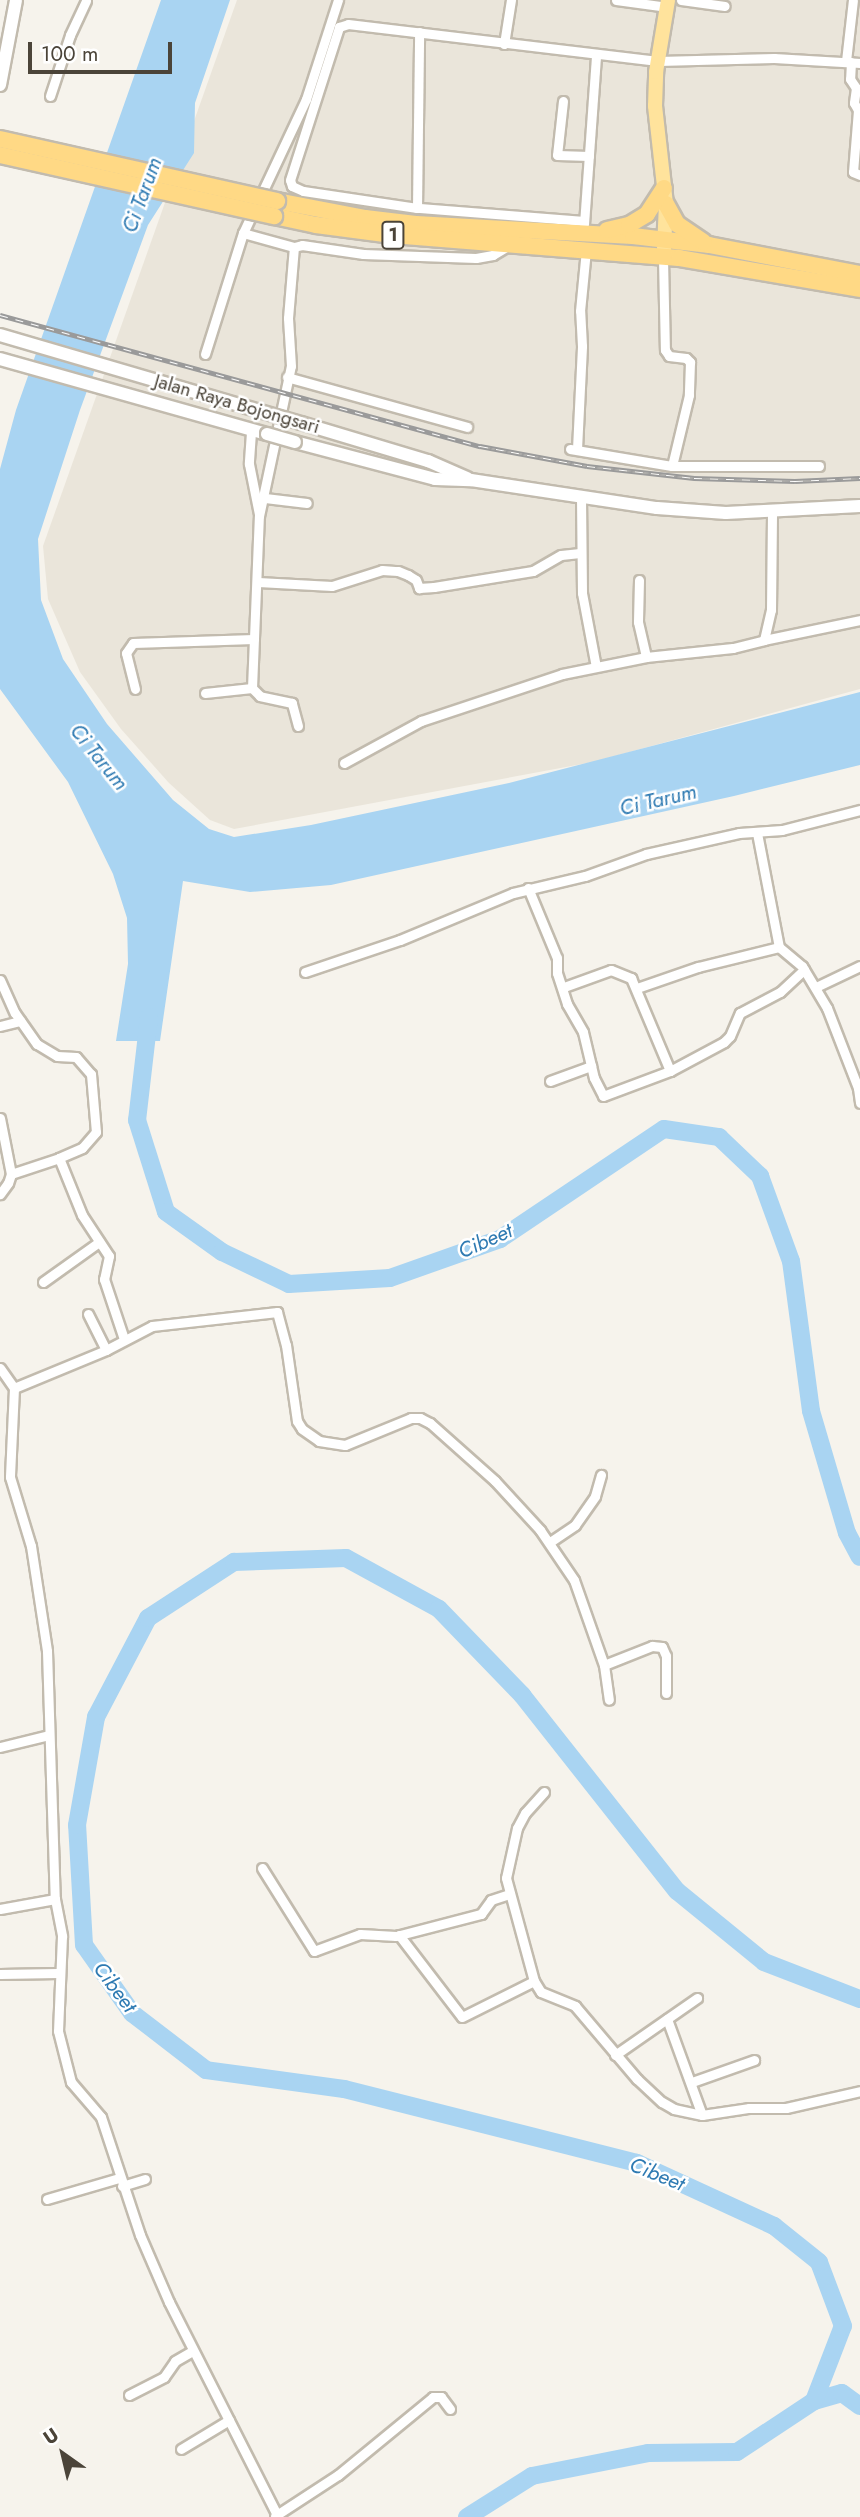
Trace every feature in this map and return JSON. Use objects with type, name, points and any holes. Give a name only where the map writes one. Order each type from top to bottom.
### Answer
[{"type":"highway","name":"1","points":[[0,139],[370,233],[512,243],[585,235],[657,257],[732,265],[860,289]]},
{"type":"highway","name":"1","points":[[0,155],[275,208],[416,224],[658,239],[709,245],[860,274]]},
{"type":"highway","points":[[585,235],[618,228],[638,220],[648,214],[664,188]]},
{"type":"highway","points":[[666,205],[677,224],[709,245]]},
{"type":"main road","points":[[658,239],[666,205],[655,125],[658,61],[668,4]]},
{"type":"main road","points":[[657,257],[664,188]]},
{"type":"street","points":[[0,85],[4,48],[16,0]]},
{"type":"street","points":[[50,96],[70,35],[86,0]]},
{"type":"street","points":[[205,354],[243,233],[306,99],[338,0]]},
{"type":"street","points":[[504,44],[511,0]]},
{"type":"street","points":[[616,0],[668,4]]},
{"type":"street","points":[[681,0],[725,6]]},
{"type":"street","points":[[853,0],[850,79],[856,88],[854,103],[858,110],[853,172],[860,175]]},
{"type":"street","points":[[585,235],[303,191],[292,186],[290,180],[339,27],[348,24],[658,61],[774,58],[852,62]]},
{"type":"street","points":[[417,208],[419,32]]},
{"type":"street","points":[[596,55],[580,311],[582,346],[573,449],[672,466],[818,466]]},
{"type":"street","points":[[563,101],[557,155],[589,156]]},
{"type":"street","points":[[243,233],[294,247],[302,245],[363,254],[477,258],[493,255],[512,243]]},
{"type":"street","points":[[259,516],[265,498],[267,476],[291,366],[288,318],[294,247]]},
{"type":"street","points":[[657,257],[665,351],[668,356],[686,358],[690,362],[689,396],[672,466]]},
{"type":"street","name":"Jalan Raya Bojongsari","points":[[0,335],[428,461],[471,480]]},
{"type":"street","name":"Jalan Raya Bojongsari","points":[[0,359],[251,432],[424,477],[471,480],[686,511],[772,512],[860,506]]},
{"type":"street","points":[[287,377],[467,427]]},
{"type":"street","points":[[321,450],[326,430]]},
{"type":"street","points":[[251,432],[249,464],[259,516],[252,688],[260,696],[292,703],[298,726]]},
{"type":"street","points":[[252,476],[267,476]]},
{"type":"street","points":[[581,497],[580,553],[587,633],[596,667]]},
{"type":"street","points":[[265,498],[307,503]]},
{"type":"street","points":[[764,640],[771,610],[772,512]]},
{"type":"street","points":[[258,582],[332,586],[382,570],[408,575],[416,580],[419,588],[434,587],[533,571],[561,555],[580,553]]},
{"type":"street","points":[[639,580],[638,622],[646,657]]},
{"type":"street","points":[[344,763],[445,711],[562,674],[646,657],[733,648],[860,620]]},
{"type":"street","points":[[135,689],[126,653],[134,643],[254,639]]},
{"type":"street","points":[[205,693],[252,688]]},
{"type":"street","points":[[304,972],[400,940],[528,888],[585,876],[646,854],[860,810]]},
{"type":"street","points":[[757,833],[779,947],[804,970],[816,987],[858,1088],[860,1103]]},
{"type":"street","points":[[528,888],[557,957],[556,973],[564,987],[567,1004],[583,1032],[603,1096],[670,1071],[728,1039],[740,1013],[780,992],[804,970]]},
{"type":"street","points":[[637,988],[698,967],[779,947]]},
{"type":"street","points":[[816,987],[860,966]]},
{"type":"street","points":[[564,987],[611,970],[631,978],[670,1071]]},
{"type":"street","points":[[0,980],[20,1021],[37,1044],[57,1056],[76,1057],[91,1074],[96,1132],[82,1148],[11,1174]]},
{"type":"street","points":[[0,1026],[20,1021]]},
{"type":"street","points":[[550,1081],[592,1066]]},
{"type":"street","points":[[0,1118],[11,1174],[8,1184],[0,1194]]},
{"type":"street","points":[[59,1158],[82,1215],[110,1256],[104,1279],[124,1339]]},
{"type":"street","points":[[43,1282],[99,1242]]},
{"type":"street","points":[[14,1388],[106,1350],[152,1326],[277,1312],[286,1346],[296,1421],[302,1429],[319,1441],[345,1446],[411,1418],[420,1418],[430,1423],[495,1481],[550,1542],[574,1580],[604,1665],[609,1700]]},
{"type":"street","points":[[88,1314],[106,1350]]},
{"type":"street","points":[[0,1368],[14,1388],[10,1477],[31,1546],[44,1623],[55,1899],[62,1936],[56,2018],[71,2082],[99,2112],[140,2235],[192,2351],[275,2516],[338,2476],[433,2397],[441,2397],[450,2409]]},
{"type":"street","points":[[550,1542],[575,1525],[594,1496],[601,1475]]},
{"type":"street","points":[[604,1665],[652,1646],[662,1647],[666,1656],[666,1693]]},
{"type":"street","points":[[0,1747],[49,1735]]},
{"type":"street","points":[[544,1792],[525,1813],[517,1828],[507,1867],[510,1894],[534,1981],[546,1995],[575,2006],[615,2055],[662,2102],[702,2115],[749,2108],[786,2108],[860,2091]]},
{"type":"street","points":[[262,1868],[314,1951],[360,1934],[399,1935],[481,1914],[491,1900],[510,1894]]},
{"type":"street","points":[[0,1909],[55,1899]]},
{"type":"street","points":[[399,1935],[461,2017],[534,1981]]},
{"type":"street","points":[[0,1974],[58,1973]]},
{"type":"street","points":[[615,2055],[697,1998]]},
{"type":"street","points":[[667,2019],[702,2115]]},
{"type":"street","points":[[692,2082],[754,2060]]},
{"type":"street","points":[[47,2199],[145,2179]]},
{"type":"street","points":[[130,2395],[164,2378],[175,2361],[192,2351]]},
{"type":"street","points":[[181,2449],[229,2420]]},
{"type":"shaded area","points":[[237,0],[860,0],[860,689],[593,762],[234,829],[210,820],[169,783],[121,729],[80,672],[48,599],[43,546]]},
{"type":"water","name":"Ci Tarum","points":[[161,0],[230,0],[195,103],[194,153],[148,225],[80,410],[38,539],[41,600],[63,659],[107,724],[173,800],[209,829],[234,837],[311,825],[509,783],[860,692],[860,765],[734,796],[331,885],[250,892],[183,881],[160,1041],[116,1041],[128,964],[127,918],[113,874],[68,782],[0,689],[0,469],[16,410]]},
{"type":"waterway","name":"Cibeet","points":[[149,1017],[137,1120],[166,1212],[222,1252],[289,1284],[390,1278],[500,1239],[664,1129],[719,1137],[760,1176],[791,1261],[811,1411],[847,1533],[860,1557]]},
{"type":"waterway","name":"Cibeet","points":[[467,2517],[532,2476],[648,2453],[737,2452],[814,2401],[843,2326],[819,2262],[774,2226],[637,2163],[344,2089],[206,2070],[132,2013],[84,1945],[77,1825],[96,1717],[148,1618],[234,1562],[346,1558],[439,1609],[522,1695],[677,1891],[764,1962],[860,1999]]},
{"type":"waterway","points":[[814,2401],[842,2393],[860,2406]]},
{"type":"railway","points":[[0,315],[480,446],[587,466],[694,478],[795,481],[860,478]]}]
